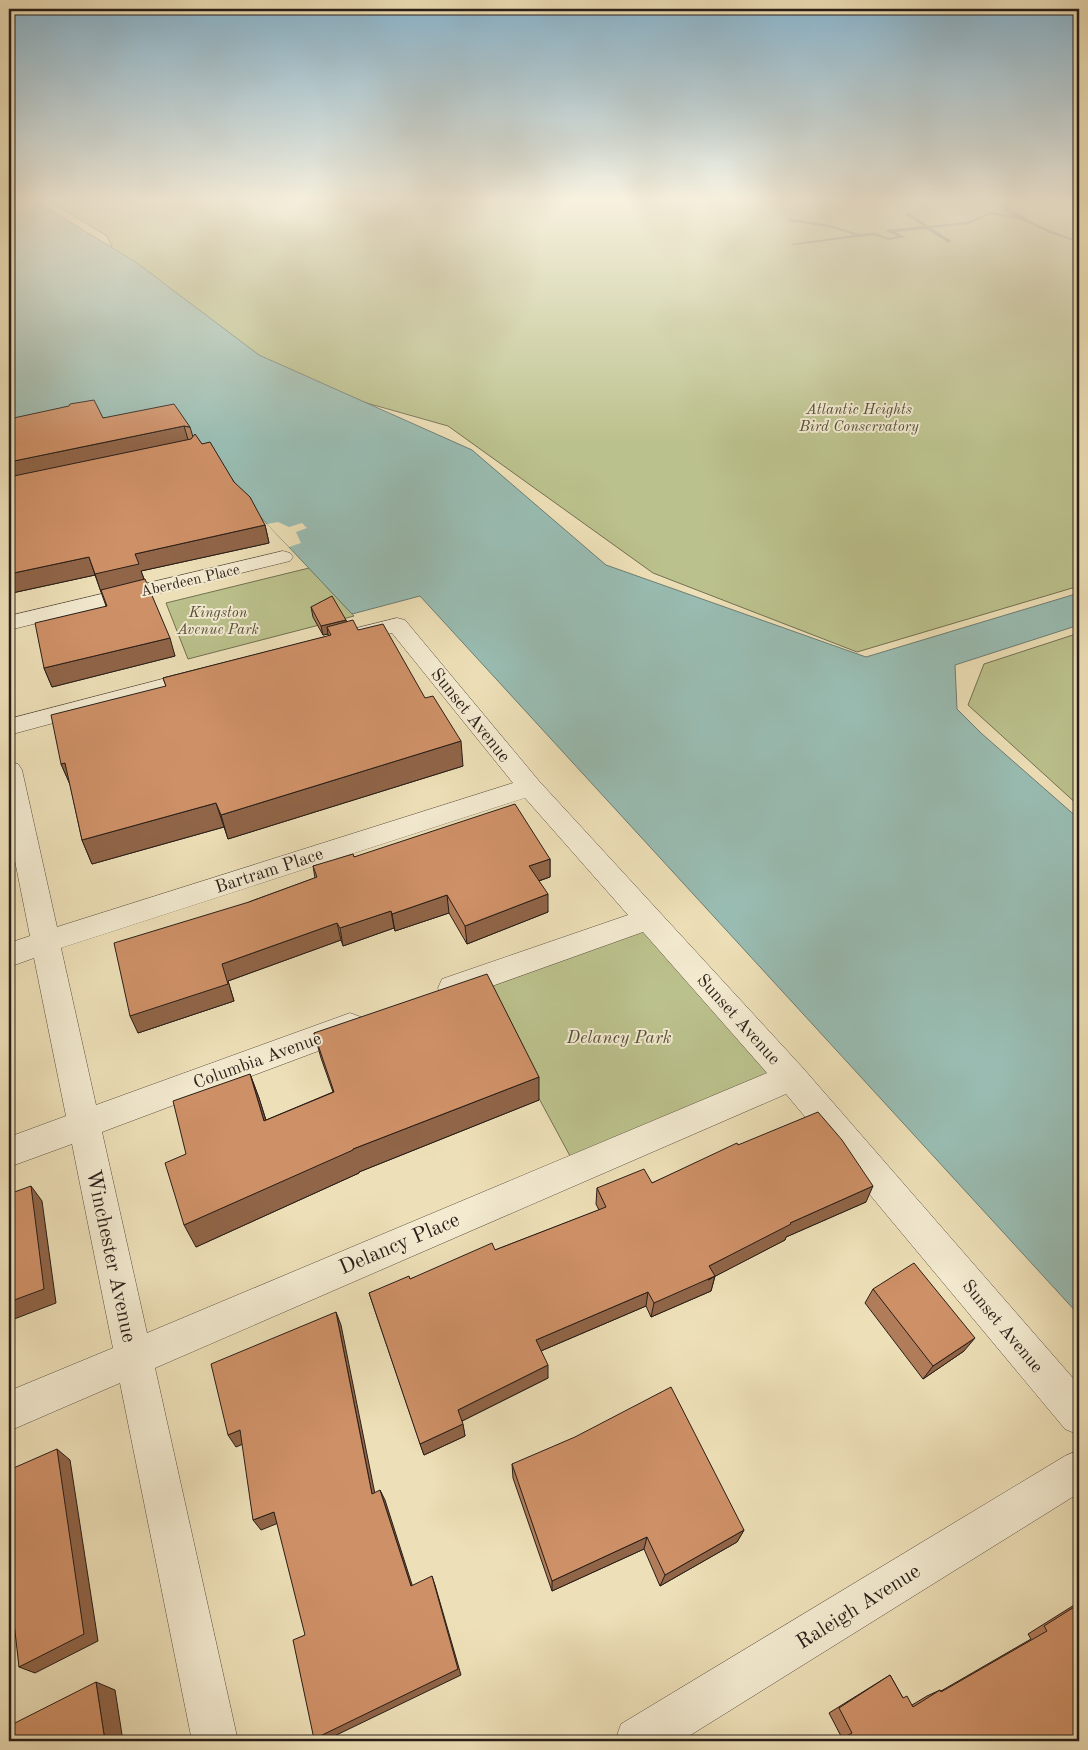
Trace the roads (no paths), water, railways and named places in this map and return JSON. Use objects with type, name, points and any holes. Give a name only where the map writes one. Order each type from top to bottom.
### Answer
[{"type":"street","name":"Aberdeen Place","points":[[9,623],[283,557]]},
{"type":"street","name":"Sunset Avenue","points":[[328,643],[397,625],[530,787],[791,1077],[1079,1415]]},
{"type":"street","points":[[9,727],[223,670]]},
{"type":"street","name":"Winchester Avenue","points":[[9,770],[215,1741]]},
{"type":"street","name":"Bartram Place","points":[[9,955],[45,941],[530,787]]},
{"type":"street","points":[[428,997],[648,919]]},
{"type":"street","name":"Columbia Avenue","points":[[9,1152],[372,1018]]},
{"type":"street","name":"Delancy Place","points":[[9,1411],[791,1077]]},
{"type":"street","name":"Raleigh Avenue","points":[[638,1741],[1079,1470]]},
{"type":"water","points":[[9,280],[159,280],[259,355],[472,450],[606,565],[866,657],[1079,593],[1079,625],[955,665],[957,709],[981,733],[1079,819],[1079,1315],[420,596],[352,614],[222,476],[9,427]]},
{"type":"park label","name":"Atlantic Heights Bird Conservatory","points":[[859,418]]},
{"type":"park label","name":"Kingston Avenue Park","points":[[218,620]]},
{"type":"park label","name":"Delancy Park","points":[[619,1037]]}]
